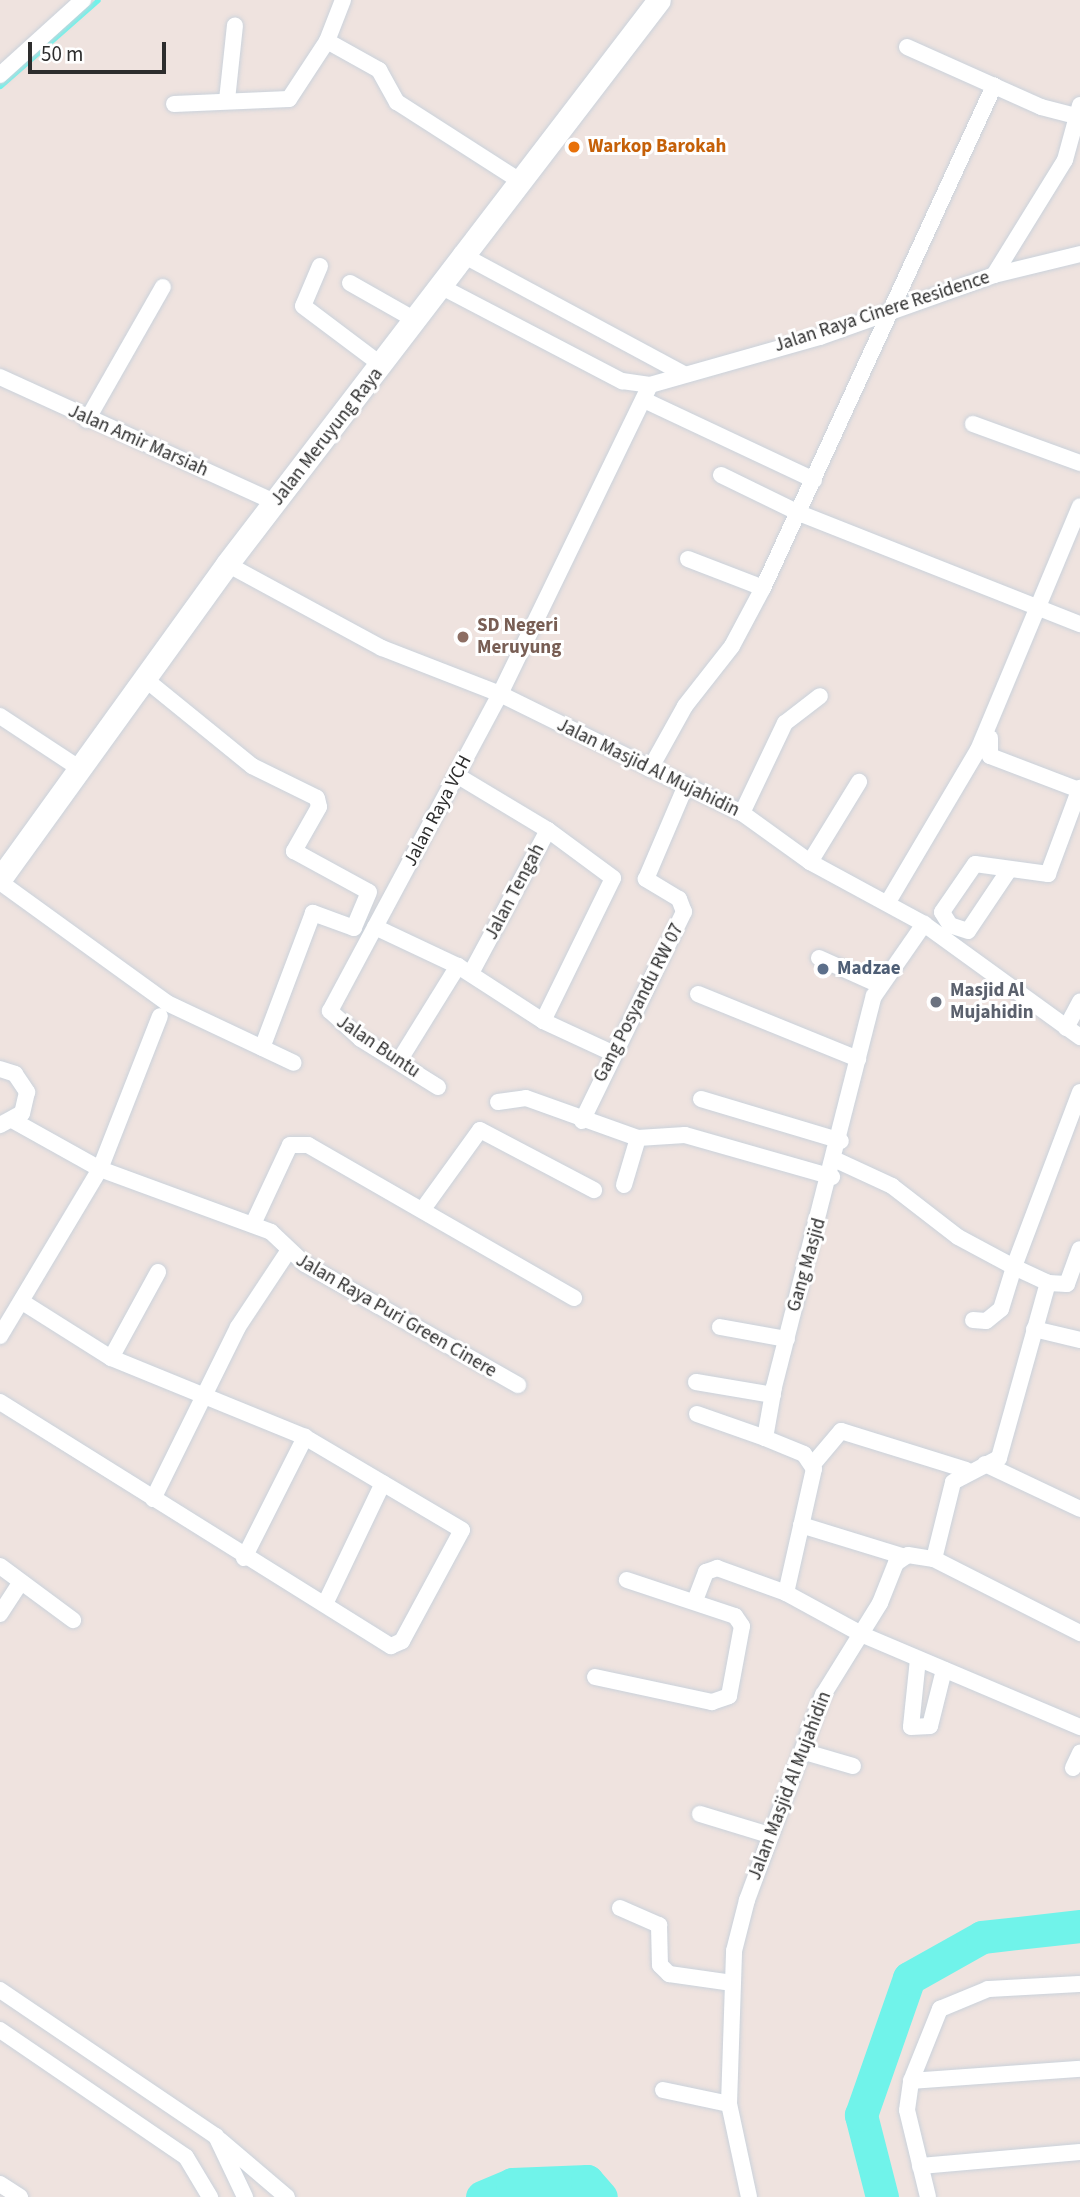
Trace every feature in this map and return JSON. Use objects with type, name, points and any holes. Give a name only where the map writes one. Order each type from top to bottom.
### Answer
[{"type":"main road","name":"Jalan Meruyung Raya","points":[[0,880],[227,564],[383,366],[461,254],[659,0]]},
{"type":"street","points":[[0,75],[83,0]]},
{"type":"street","points":[[174,104],[289,99],[327,41],[342,0]]},
{"type":"street","points":[[227,100],[235,25]]},
{"type":"street","points":[[327,41],[379,70],[397,102],[520,181]]},
{"type":"street","points":[[907,47],[994,86],[1078,113],[1065,160],[994,275]]},
{"type":"street","points":[[650,769],[685,706],[732,646],[763,588],[896,307],[994,86]]},
{"type":"street","points":[[461,254],[684,374]]},
{"type":"street","name":"Jalan Raya Cinere Residence","points":[[647,393],[684,374],[820,337],[896,307],[994,275],[1080,254]]},
{"type":"street","points":[[320,266],[303,306],[383,366]]},
{"type":"street","points":[[350,283],[415,320]]},
{"type":"street","points":[[438,285],[814,480]]},
{"type":"street","points":[[87,420],[163,287]]},
{"type":"street","name":"Jalan Amir Marsiah","points":[[0,377],[87,420],[276,503]]},
{"type":"street","name":"Jalan Raya VCH","points":[[375,927],[500,694],[647,393]]},
{"type":"street","points":[[973,424],[1080,463]]},
{"type":"street","points":[[721,475],[799,513],[1080,624]]},
{"type":"street","points":[[1009,870],[968,931],[950,925],[942,912],[975,864],[1048,874],[1079,789],[985,752],[1080,506]]},
{"type":"street","points":[[688,559],[763,588]]},
{"type":"street","name":"Jalan Masjid Al Mujahidin","points":[[227,564],[382,648],[500,694],[742,813],[810,862],[924,923],[1073,1032]]},
{"type":"street","points":[[888,902],[967,773],[1042,609]]},
{"type":"street","points":[[145,679],[252,766],[320,802],[294,851],[369,892],[354,928],[313,913],[262,1048]]},
{"type":"street","points":[[742,813],[785,723],[820,696]]},
{"type":"street","points":[[0,716],[79,768]]},
{"type":"street","name":"Jalan Tengah","points":[[399,1061],[465,969],[548,830],[457,776]]},
{"type":"street","points":[[810,862],[859,782]]},
{"type":"street","name":"Gang Posyandu RW 07","points":[[582,1121],[684,912],[679,899],[646,879],[686,785]]},
{"type":"street","points":[[543,1021],[612,878],[548,830]]},
{"type":"street","points":[[0,880],[167,1003],[294,1063]]},
{"type":"street","name":"Gang Masjid","points":[[765,1438],[787,1339],[832,1177],[858,1059],[879,985],[924,923]]},
{"type":"street","points":[[375,927],[465,969],[543,1021],[614,1054]]},
{"type":"street","name":"Jalan Buntu","points":[[375,927],[330,1011],[438,1087]]},
{"type":"street","points":[[818,958],[879,985]]},
{"type":"street","points":[[698,994],[858,1059]]},
{"type":"street","points":[[1073,1032],[1080,1002]]},
{"type":"street","points":[[0,1336],[24,1303],[100,1169],[160,1016]]},
{"type":"street","name":"Jalan Raya Puri Green Cinere","points":[[0,1069],[15,1074],[27,1092],[7,1123],[100,1169],[271,1232],[287,1253],[518,1385]]},
{"type":"street","points":[[973,1320],[986,1321],[1000,1309],[1080,1092]]},
{"type":"street","points":[[498,1102],[526,1098],[582,1121],[638,1138],[685,1135],[832,1177]]},
{"type":"street","points":[[701,1099],[841,1141]]},
{"type":"street","points":[[423,1209],[480,1130],[594,1190]]},
{"type":"street","points":[[624,1185],[638,1138]]},
{"type":"street","points":[[253,1224],[290,1144],[298,1144],[423,1209],[574,1298]]},
{"type":"street","points":[[836,1160],[892,1186],[958,1237],[1048,1283],[1075,1278],[1080,1250]]},
{"type":"street","points":[[153,1499],[238,1327],[287,1253]]},
{"type":"street","points":[[111,1358],[158,1272]]},
{"type":"street","points":[[934,1559],[945,1496],[966,1470],[999,1458],[1005,1446],[1048,1283]]},
{"type":"street","points":[[0,1402],[244,1558],[325,1604],[384,1642],[402,1641],[462,1530],[458,1524],[305,1437],[203,1400],[111,1358],[24,1303]]},
{"type":"street","points":[[720,1327],[787,1339]]},
{"type":"street","points":[[1034,1329],[1080,1340]]},
{"type":"street","points":[[696,1382],[773,1395]]},
{"type":"street","points":[[697,1414],[765,1438],[814,1463]]},
{"type":"street","points":[[786,1593],[814,1463],[841,1431],[966,1470]]},
{"type":"street","points":[[244,1558],[305,1437]]},
{"type":"street","points":[[985,1464],[1080,1509]]},
{"type":"street","points":[[325,1604],[383,1483]]},
{"type":"street","points":[[802,1525],[902,1556],[934,1559],[1080,1633]]},
{"type":"street","name":"Jalan Masjid Al Mujahidin","points":[[749,2197],[729,2104],[732,1983],[741,1918],[769,1835],[805,1752],[823,1695],[863,1635],[902,1556]]},
{"type":"street","points":[[0,1566],[73,1620]]},
{"type":"street","points":[[696,1598],[706,1572],[717,1568],[786,1593],[863,1635],[1080,1727]]},
{"type":"street","points":[[595,1677],[712,1702],[729,1696],[741,1626],[735,1616],[696,1598],[627,1580]]},
{"type":"street","points":[[0,1615],[21,1582]]},
{"type":"street","points":[[918,1659],[911,1727],[930,1726],[944,1670]]},
{"type":"street","points":[[805,1752],[853,1766]]},
{"type":"street","points":[[700,1814],[769,1835]]},
{"type":"street","points":[[620,1908],[659,1925],[660,1965],[669,1974],[732,1983]]},
{"type":"street","points":[[928,2197],[907,2110],[911,2081],[931,2023],[960,1997],[988,1989],[1080,1984]]},
{"type":"street","points":[[0,1990],[216,2136],[287,2197]]},
{"type":"street","points":[[0,2030],[186,2157],[210,2197]]},
{"type":"street","points":[[911,2081],[1080,2068]]},
{"type":"street","points":[[663,2091],[729,2104]]},
{"type":"street","points":[[216,2136],[245,2197]]},
{"type":"street","points":[[920,2166],[1080,2152]]},
{"type":"street","points":[[0,2183],[20,2197]]},
{"type":"waterway","points":[[0,86],[98,0]]},
{"type":"waterway","points":[[882,2197],[861,2115],[909,1978],[982,1937],[1080,1926]]},
{"type":"waterway","points":[[482,2197],[512,2184],[587,2181],[601,2197]]},
{"type":"place","name":"Warkop Barokah","points":[[574,147]]},
{"type":"place","name":"SD Negeri Meruyung","points":[[463,637]]},
{"type":"place","name":"Madzae","points":[[823,969]]},
{"type":"place","name":"Masjid Al Mujahidin","points":[[936,1002]]}]
